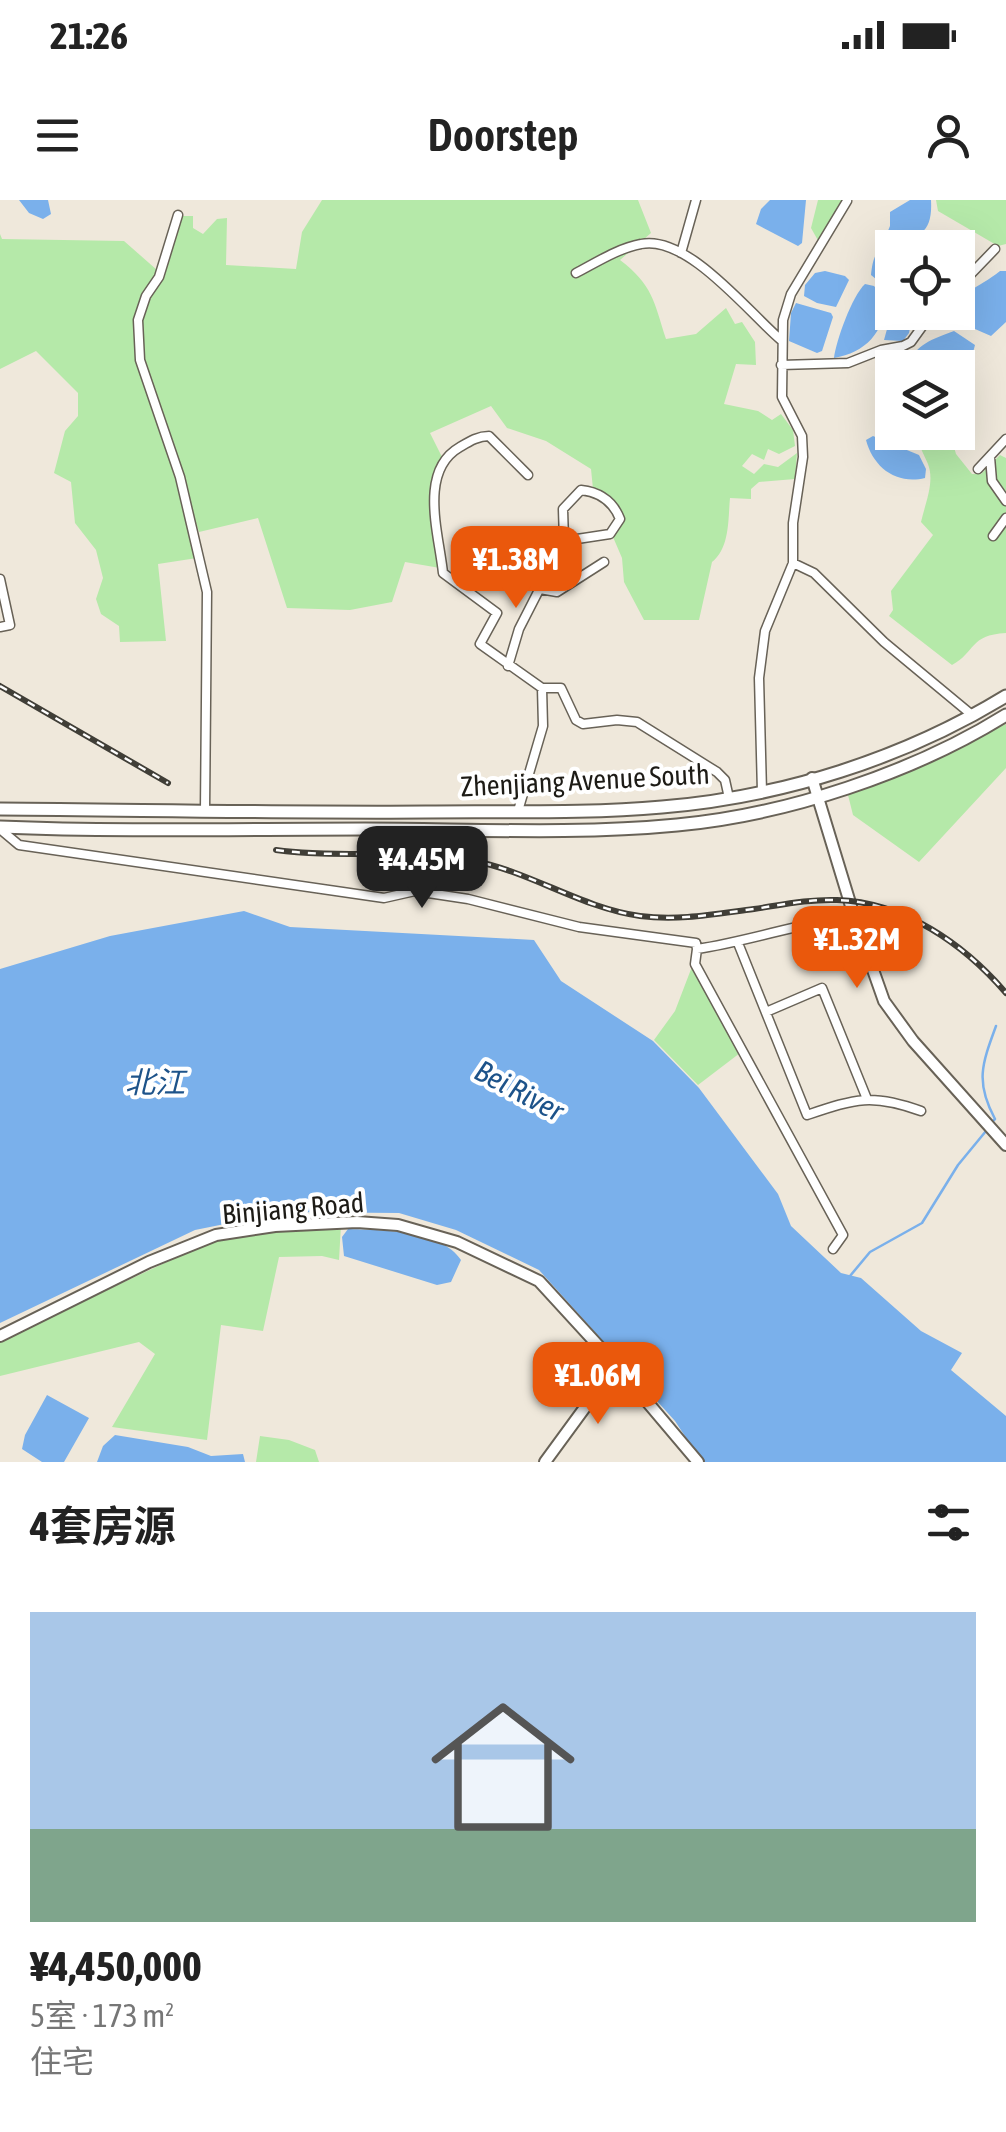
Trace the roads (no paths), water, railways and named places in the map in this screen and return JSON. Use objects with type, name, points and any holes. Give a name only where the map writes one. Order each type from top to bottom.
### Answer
[{"type":"main road","name":"Zhenjiang Avenue South","points":[[0,809],[648,808],[762,792],[878,759],[1006,696]]},
{"type":"main road","name":"Zhenjiang Avenue South","points":[[0,828],[636,828],[727,818],[818,795],[916,761],[1006,715]]},
{"type":"main road","points":[[206,811],[206,830]]},
{"type":"street","points":[[680,253],[696,200]]},
{"type":"street","points":[[762,792],[758,686],[765,631],[793,563],[793,523],[803,444],[782,397],[783,320],[791,294],[847,201]]},
{"type":"street","points":[[178,215],[160,277],[146,296],[138,320],[140,360],[180,477],[208,592],[206,811]]},
{"type":"street","points":[[576,272],[646,242],[680,253],[725,284],[782,340]]},
{"type":"street","points":[[975,270],[995,249]]},
{"type":"street","points":[[781,365],[848,363],[912,342],[920,330]]},
{"type":"street","points":[[528,475],[484,435],[448,454],[439,468],[435,509],[443,573],[497,613],[480,644],[542,688],[561,688],[576,720],[582,724],[622,720],[643,725],[717,772],[725,780],[729,798]]},
{"type":"street","points":[[978,469],[1006,439]]},
{"type":"street","points":[[990,457],[992,481],[1004,502]]},
{"type":"street","points":[[508,666],[519,629],[564,541],[563,509],[582,490],[597,492],[617,510],[620,519],[610,534],[564,541]]},
{"type":"street","points":[[993,536],[1006,518]]},
{"type":"street","points":[[540,589],[557,592],[604,562]]},
{"type":"street","points":[[793,563],[814,573],[898,655],[972,715]]},
{"type":"street","points":[[0,579],[10,625],[0,627]]},
{"type":"street","points":[[518,811],[543,726],[542,688]]},
{"type":"street","points":[[812,778],[884,1001],[912,1041],[1006,1145]]},
{"type":"street","points":[[0,828],[19,845],[384,898],[415,891],[468,898],[579,926],[696,943],[695,964],[843,1236],[833,1249]]},
{"type":"street","points":[[696,949],[854,916]]},
{"type":"street","points":[[738,943],[807,1115],[866,1099],[898,1102],[921,1110]]},
{"type":"street","points":[[766,1012],[822,988],[866,1099]]},
{"type":"street","name":"Binjiang Road","points":[[0,1336],[149,1262],[216,1236],[276,1226],[357,1222],[398,1225],[457,1242],[517,1268],[548,1290],[698,1462]]},
{"type":"street","points":[[545,1462],[616,1366]]},
{"type":"water","points":[[19,200],[48,200],[51,214],[43,219],[29,213]]},
{"type":"water","points":[[770,200],[806,200],[802,243],[798,246],[756,224],[761,209]]},
{"type":"water","points":[[910,200],[931,200],[924,230],[888,230],[890,212]]},
{"type":"water","points":[[825,271],[849,280],[836,307],[804,296],[805,285],[815,273]]},
{"type":"water","points":[[1006,271],[1006,322],[991,336],[975,329],[975,288]]},
{"type":"water","points":[[865,284],[875,287],[878,330],[864,346],[834,358],[845,319]]},
{"type":"water","points":[[796,303],[831,313],[822,351],[817,353],[789,341],[791,313]]},
{"type":"water","points":[[887,330],[910,330],[903,341],[884,340]]},
{"type":"water","points":[[954,331],[975,345],[974,350],[917,350]]},
{"type":"water","points":[[875,437],[875,450],[907,450],[919,455],[926,469],[925,478],[905,479],[887,472],[874,458],[866,440]]},
{"type":"water","name":"北江","points":[[244,911],[290,927],[534,940],[561,981],[653,1041],[699,1088],[778,1194],[791,1226],[841,1273],[861,1278],[921,1331],[962,1353],[951,1370],[1006,1416],[1006,1462],[702,1462],[675,1421],[539,1270],[456,1230],[399,1213],[284,1212],[195,1230],[0,1323],[0,969],[110,936]]},
{"type":"water","points":[[348,1229],[425,1237],[452,1250],[461,1260],[451,1282],[437,1285],[344,1256],[342,1237]]},
{"type":"water","points":[[47,1395],[89,1418],[64,1462],[42,1462],[22,1449],[25,1435]]},
{"type":"water","points":[[115,1435],[188,1447],[211,1456],[243,1454],[245,1462],[97,1462],[103,1446]]},
{"type":"waterway","points":[[992,1122],[995,1119],[985,1094],[983,1073],[996,1026]]},
{"type":"waterway","points":[[850,1276],[870,1252],[922,1223],[958,1165],[986,1131]]},
{"type":"railway","points":[[0,686],[168,783]]},
{"type":"railway","points":[[276,850],[425,855],[474,861],[516,873],[598,906],[640,916],[697,916],[816,900],[862,903],[886,908],[931,929],[971,958],[1006,993]]},
{"type":"water label","name":"Bei River","points":[[519,1091]]}]
